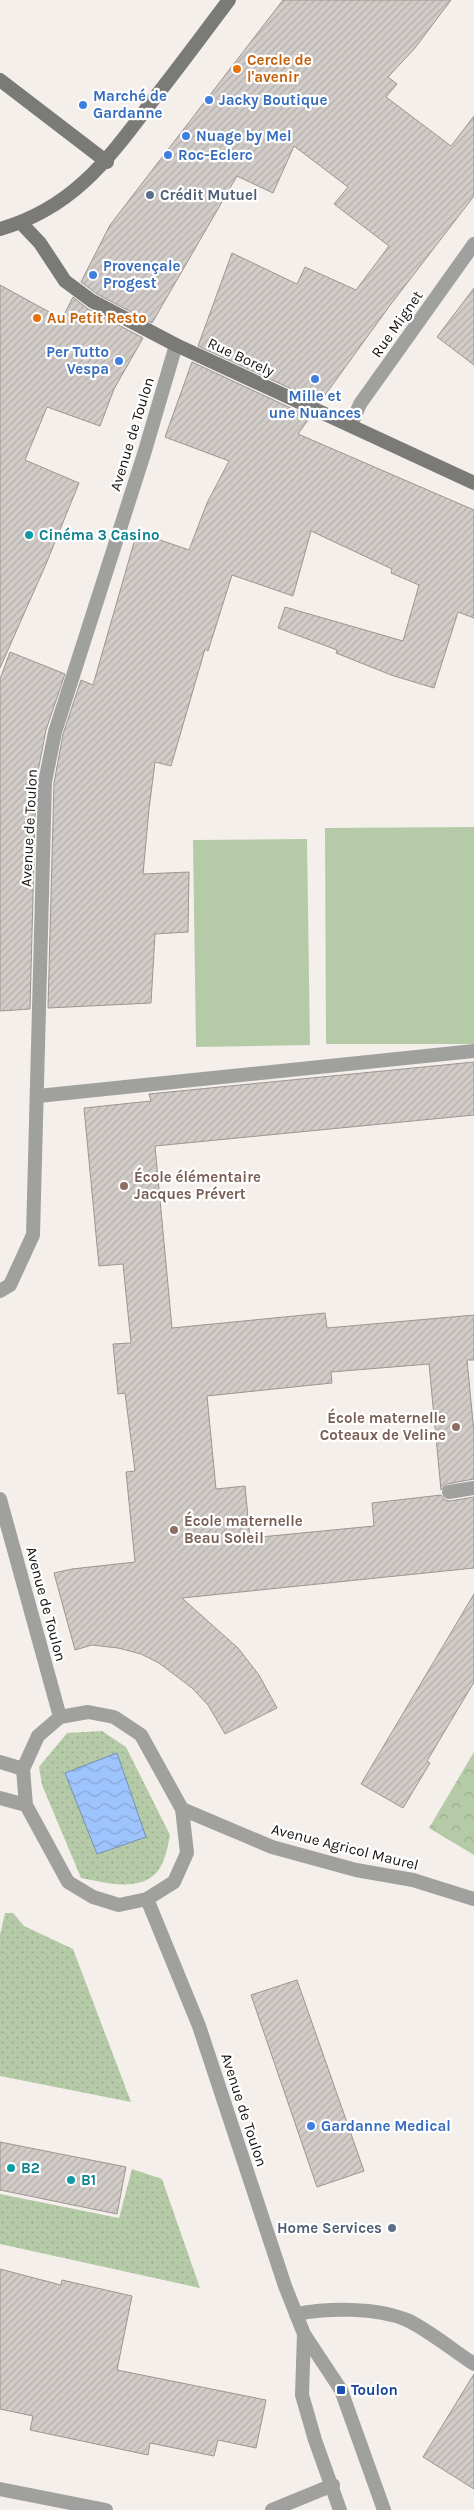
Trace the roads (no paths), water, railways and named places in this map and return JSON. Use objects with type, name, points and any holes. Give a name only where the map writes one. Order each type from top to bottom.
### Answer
[{"type":"main road","points":[[0,230],[21,223],[48,210],[77,190],[106,162],[230,0]]},
{"type":"main road","points":[[0,80],[106,162]]},
{"type":"main road","name":"Rue Borely","points":[[21,223],[40,243],[65,280],[92,301],[176,345],[474,483]]},
{"type":"street","name":"Rue Mignet","points":[[351,425],[360,404],[474,244]]},
{"type":"street","name":"Avenue de Toulon","points":[[0,1291],[10,1284],[33,1235],[45,782],[55,732],[144,454],[176,345]]},
{"type":"street","points":[[38,1096],[474,1051]]},
{"type":"street","points":[[449,1492],[474,1488]]},
{"type":"street","name":"Avenue de Toulon","points":[[0,1499],[60,1717]]},
{"type":"street","points":[[88,1712],[114,1717],[142,1735],[182,1809],[187,1853],[174,1882],[147,1899],[119,1905],[93,1897],[68,1882],[26,1805],[23,1769],[38,1736],[60,1717],[88,1712]]},
{"type":"street","points":[[0,1762],[23,1769]]},
{"type":"street","points":[[0,1798],[26,1805]]},
{"type":"street","name":"Avenue Agricol Maurel","points":[[182,1809],[272,1847],[356,1870],[413,1880],[474,1899]]},
{"type":"street","name":"Avenue de Toulon","points":[[147,1899],[199,2026],[296,2314],[304,2334],[341,2390],[384,2510]]},
{"type":"street","points":[[296,2314],[323,2309],[387,2314],[407,2320],[474,2364]]},
{"type":"street","name":"Avenue de Toulon","points":[[304,2334],[302,2396],[314,2440],[340,2510]]},
{"type":"street","points":[[272,2510],[332,2486]]},
{"type":"street","points":[[0,2488],[106,2510]]},
{"type":"water","points":[[117,1753],[146,1837],[97,1854],[65,1773]]},
{"type":"place","name":"Cercle de l'avenir","points":[[237,69]]},
{"type":"place","name":"Jacky Boutique","points":[[209,100]]},
{"type":"place","name":"Marché de Gardanne","points":[[83,105]]},
{"type":"place","name":"Nuage by Mel","points":[[186,136]]},
{"type":"place","name":"Roc-Eclerc","points":[[168,155]]},
{"type":"place","name":"Crédit Mutuel","points":[[150,195]]},
{"type":"place","name":"Provençale Progest","points":[[93,275]]},
{"type":"place","name":"Au Petit Resto","points":[[37,318]]},
{"type":"place","name":"Per Tutto Vespa","points":[[119,361]]},
{"type":"place","name":"Mille et une Nuances","points":[[315,379]]},
{"type":"place","name":"Cinéma 3 Casino","points":[[29,535]]},
{"type":"place","name":"École élémentaire Jacques Prévert","points":[[124,1186]]},
{"type":"place","name":"École maternelle Coteaux de Veline","points":[[456,1427]]},
{"type":"place","name":"École maternelle Beau Soleil","points":[[174,1530]]},
{"type":"place","name":"Gardanne Medical","points":[[311,2126]]},
{"type":"place","name":"B2","points":[[11,2168]]},
{"type":"place","name":"B1","points":[[71,2180]]},
{"type":"place","name":"Home Services","points":[[392,2228]]},
{"type":"place","name":"Toulon","points":[[341,2390]]}]
